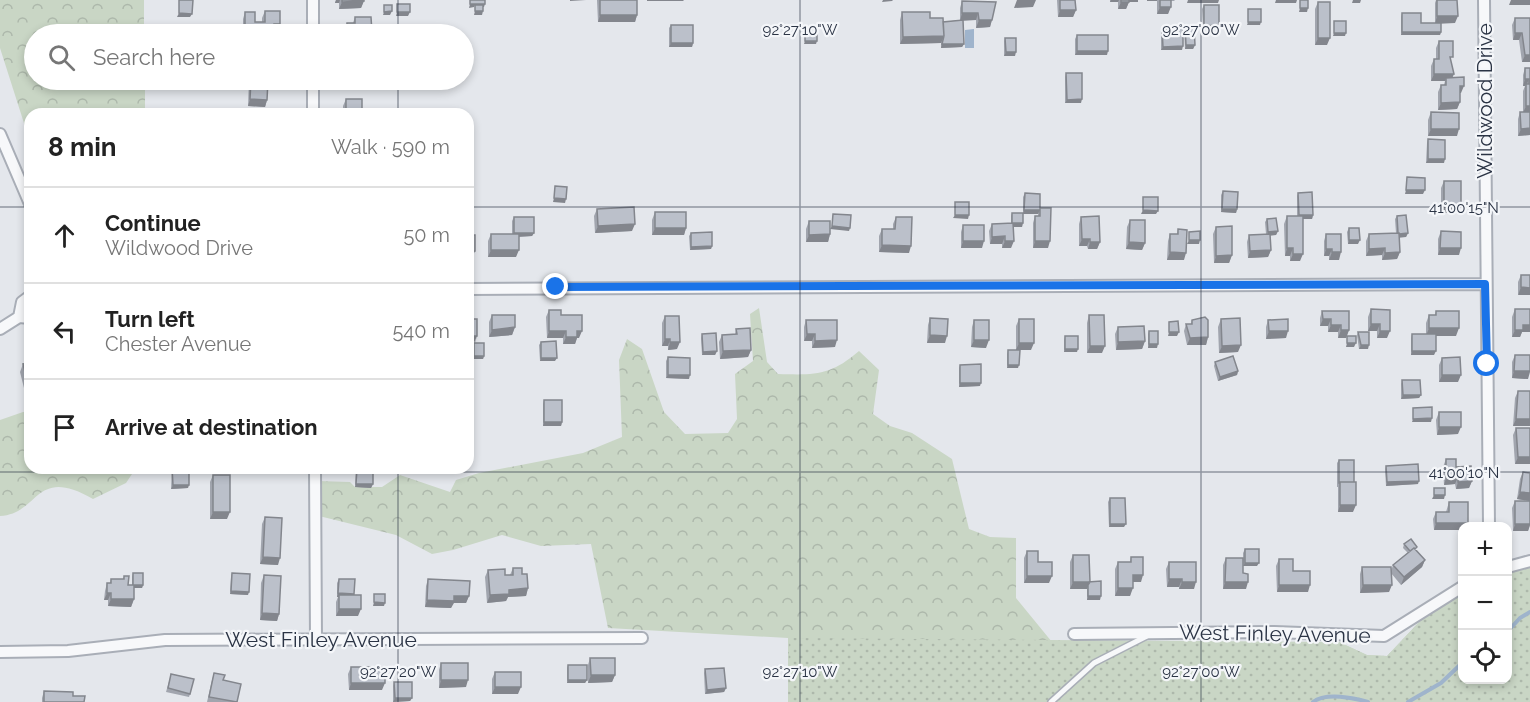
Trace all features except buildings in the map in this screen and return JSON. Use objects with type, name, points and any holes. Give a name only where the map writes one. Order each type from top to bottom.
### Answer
[{"type":"street","points":[[313,0],[313,24]]},
{"type":"street","name":"Wildwood Drive","points":[[1484,0],[1489,522]]},
{"type":"street","points":[[313,90],[313,108]]},
{"type":"street","points":[[0,134],[24,190]]},
{"type":"street","points":[[474,289],[1485,284]]},
{"type":"street","points":[[0,329],[24,317]]},
{"type":"street","points":[[315,474],[316,640]]},
{"type":"street","points":[[1512,566],[1530,561]]},
{"type":"street","name":"West Finley Avenue","points":[[1074,634],[1384,636],[1458,590]]},
{"type":"street","name":"West Finley Avenue","points":[[0,652],[68,651],[165,640],[642,638]]},
{"type":"lane","points":[[1051,702],[1094,663],[1154,633]]},
{"type":"green space","points":[[0,0],[144,0],[144,24],[24,24],[24,90],[145,90],[145,108],[24,108],[24,123],[0,48]]},
{"type":"green space","points":[[759,308],[767,362],[778,374],[812,374],[830,370],[859,351],[879,370],[873,414],[890,426],[912,433],[952,459],[969,529],[990,537],[1016,538],[1016,598],[1052,642],[1339,642],[1367,655],[1387,656],[1422,619],[1458,674],[1458,684],[1512,684],[1530,702],[788,702],[788,638],[608,628],[591,544],[541,546],[502,535],[432,554],[396,535],[319,516],[318,481],[350,482],[355,487],[382,487],[400,475],[450,492],[456,480],[479,473],[583,453],[622,437],[619,360],[627,339],[642,349],[664,412],[685,434],[728,433],[737,419],[735,374],[753,361],[750,314]]},
{"type":"green space","points":[[24,412],[24,474],[132,474],[126,483],[93,499],[74,490],[59,487],[48,489],[23,508],[0,516],[0,420]]},
{"type":"green space","points":[[1530,561],[1530,702],[788,702],[789,638],[1339,642],[1367,655],[1387,656],[1422,619],[1458,595],[1458,684],[1512,684],[1512,566]]},
{"type":"water","points":[[974,29],[974,48],[965,48],[965,30]]},
{"type":"waterway","points":[[1509,630],[1520,618],[1530,612]]},
{"type":"waterway","points":[[1408,702],[1441,683],[1458,667]]},
{"type":"waterway","points":[[1313,702],[1325,697],[1368,702]]},
{"type":"route","points":[[556,287],[1485,284],[1487,364]]}]
